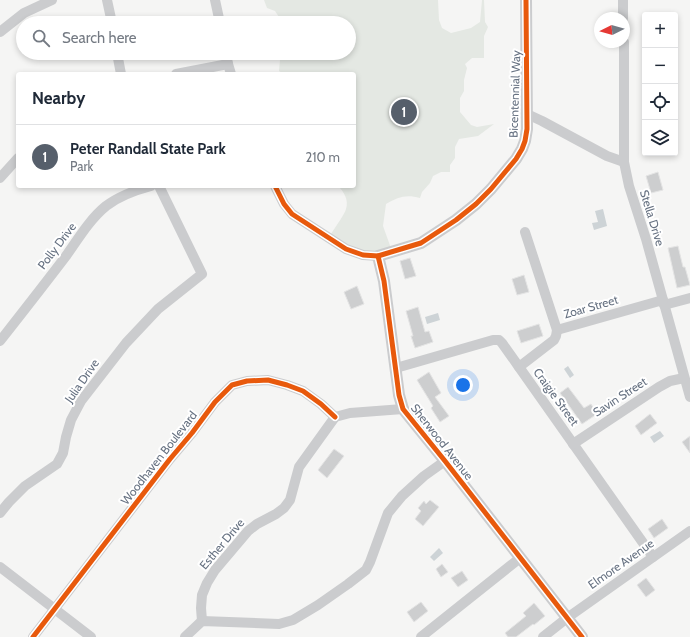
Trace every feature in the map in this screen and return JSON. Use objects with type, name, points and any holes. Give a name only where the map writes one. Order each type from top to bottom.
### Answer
[{"type":"street","points":[[20,16],[52,0]]},
{"type":"street","points":[[108,0],[111,16]]},
{"type":"street","points":[[216,0],[219,16]]},
{"type":"street","name":"Bicentennial Way","points":[[378,256],[421,242],[456,220],[476,204],[491,189],[516,160],[525,141],[527,129],[526,0]]},
{"type":"street","points":[[623,0],[624,12]]},
{"type":"street","points":[[0,32],[16,19]]},
{"type":"street","name":"Stella Drive","points":[[624,48],[624,162],[629,186],[646,239],[690,397]]},
{"type":"street","points":[[118,60],[121,72]]},
{"type":"street","points":[[227,60],[230,72]]},
{"type":"street","points":[[186,72],[228,64]]},
{"type":"street","points":[[527,114],[607,156],[624,162]]},
{"type":"street","points":[[0,178],[16,160]]},
{"type":"street","name":"Polly Drive","points":[[0,341],[95,218],[107,205],[136,190],[144,188]]},
{"type":"street","name":"Julia Drive","points":[[0,513],[25,486],[57,464],[63,452],[72,420],[81,401],[126,343],[158,309],[202,274],[160,188]]},
{"type":"street","points":[[276,188],[284,204],[292,214],[346,249],[364,255],[378,256]]},
{"type":"street","points":[[525,232],[557,330]]},
{"type":"street","name":"Sherwood Avenue","points":[[378,256],[384,281],[399,395],[403,410],[445,461],[582,637]]},
{"type":"street","name":"Zoar Street","points":[[518,367],[554,340],[557,330],[663,302],[690,298]]},
{"type":"street","name":"Craigie Street","points":[[396,368],[493,340],[499,340],[653,557]]},
{"type":"street","name":"Savin Street","points":[[573,444],[670,381],[684,378]]},
{"type":"street","name":"Woodhaven Boulevard","points":[[33,637],[215,402],[232,385],[246,381],[268,380],[287,385],[303,391],[335,417]]},
{"type":"street","points":[[335,417],[350,413],[403,410]]},
{"type":"street","name":"Esther Drive","points":[[202,622],[202,595],[215,570],[248,530],[284,508],[290,500],[299,467],[335,417]]},
{"type":"street","points":[[185,637],[202,622],[279,624],[293,620],[318,605],[366,570],[388,513],[402,496],[424,476],[445,461]]},
{"type":"street","name":"Elmore Avenue","points":[[543,637],[567,618],[690,531]]},
{"type":"street","points":[[421,637],[520,558]]},
{"type":"street","points":[[0,567],[91,637]]},
{"type":"shaded area","points":[[264,0],[438,0],[439,20],[442,28],[451,33],[471,28],[480,22],[482,0],[484,0],[485,22],[488,27],[484,36],[484,58],[472,58],[465,64],[467,68],[464,80],[464,91],[460,98],[460,112],[471,125],[477,127],[494,124],[478,136],[459,139],[455,147],[455,158],[450,165],[450,172],[441,172],[433,176],[430,183],[422,192],[420,198],[410,196],[402,197],[386,204],[383,226],[392,251],[367,255],[345,244],[331,234],[344,214],[347,206],[345,196],[340,188],[356,188],[356,72],[279,71],[280,60],[356,60],[356,16],[278,16],[275,11],[267,8]]},
{"type":"shaded area","points":[[603,209],[607,226],[594,230],[592,223],[598,222],[595,211]]},
{"type":"shaded area","points":[[438,313],[440,320],[427,324],[425,317]]},
{"type":"shaded area","points":[[568,366],[574,375],[570,378],[564,369]]},
{"type":"shaded area","points":[[660,431],[664,436],[654,443],[650,437]]},
{"type":"shaded area","points":[[439,548],[443,553],[434,561],[430,557]]},
{"type":"building","points":[[658,172],[663,190],[651,193],[646,176]]},
{"type":"building","points":[[678,246],[683,267],[685,267],[690,285],[677,288],[668,248]]},
{"type":"building","points":[[410,258],[416,276],[405,279],[400,261]]},
{"type":"building","points":[[524,275],[529,292],[517,295],[512,279]]},
{"type":"building","points":[[357,286],[364,304],[351,309],[344,292]]},
{"type":"building","points":[[418,307],[425,332],[429,331],[433,342],[415,348],[406,311]]},
{"type":"building","points":[[539,324],[543,336],[521,343],[517,331]]},
{"type":"building","points":[[429,372],[441,393],[435,397],[449,416],[440,422],[431,408],[433,406],[417,380]]},
{"type":"building","points":[[568,387],[584,408],[591,404],[597,414],[582,424],[560,393]]},
{"type":"building","points":[[650,414],[657,423],[641,435],[635,426]]},
{"type":"building","points":[[690,436],[690,453],[682,442]]},
{"type":"building","points":[[334,449],[344,456],[327,478],[318,470]]},
{"type":"building","points":[[430,500],[439,507],[423,526],[415,519],[421,511],[418,508],[424,501],[426,504]]},
{"type":"building","points":[[662,519],[668,528],[654,538],[648,529]]},
{"type":"building","points":[[442,564],[448,572],[441,577],[436,569]]},
{"type":"building","points":[[462,571],[468,580],[458,587],[451,578]]},
{"type":"building","points":[[646,578],[655,590],[646,597],[637,585]]},
{"type":"building","points":[[421,602],[428,611],[414,622],[407,612]]},
{"type":"building","points":[[534,603],[545,616],[516,637],[508,637],[505,633],[526,616],[523,613]]},
{"type":"cycle path","points":[[276,188],[284,204],[292,214],[346,249],[363,255],[378,256],[421,243],[456,220],[476,204],[491,189],[516,159],[525,141],[527,129],[526,0]]},
{"type":"cycle path","points":[[378,256],[384,281],[399,395],[403,409],[582,637]]},
{"type":"cycle path","points":[[33,637],[215,402],[232,385],[247,381],[268,380],[287,385],[303,391],[321,404],[335,417]]},
{"type":"place","name":"Peter Randall State Park","points":[[404,112]]}]
